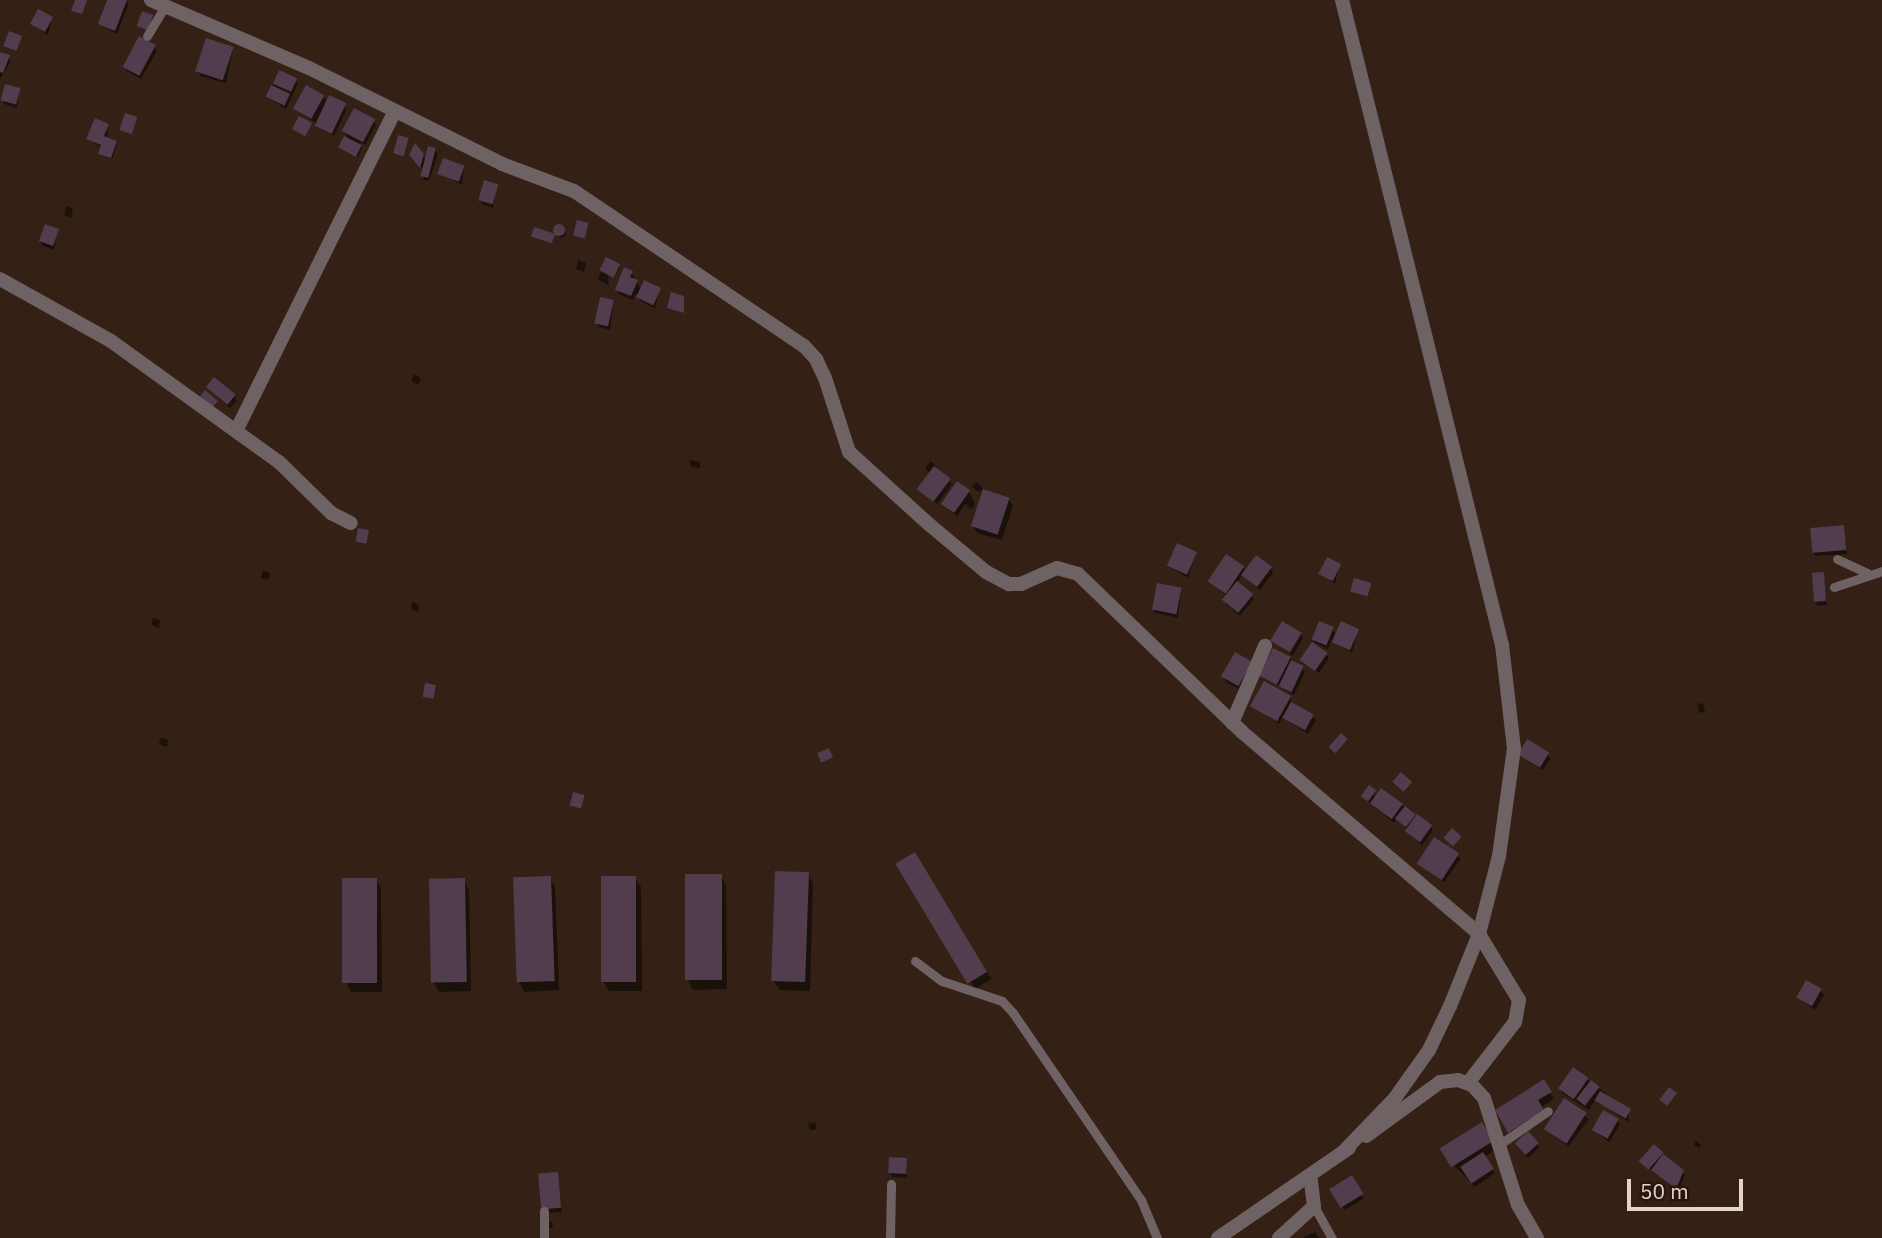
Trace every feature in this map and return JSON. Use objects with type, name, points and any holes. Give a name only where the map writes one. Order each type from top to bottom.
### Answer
[{"type":"street","points":[[151,0],[309,68],[394,113],[588,199],[804,346],[821,369],[849,452],[922,518],[986,572],[1009,584],[1021,584],[1057,568],[1079,574],[1232,723],[1479,934],[1502,966],[1518,1000],[1515,1022],[1468,1083]]},
{"type":"street","points":[[1342,0],[1511,695],[1514,748],[1509,800],[1479,934],[1429,1050],[1395,1098],[1342,1153]]},
{"type":"street","points":[[236,430],[394,113]]},
{"type":"street","points":[[0,279],[111,341],[236,430],[299,479],[331,513],[351,523]]},
{"type":"street","points":[[1232,723],[1265,646]]},
{"type":"street","points":[[1218,1238],[1440,1082],[1468,1083],[1484,1098],[1518,1205],[1537,1238]]},
{"type":"street","points":[[1279,1238],[1314,1206],[1310,1175]]},
{"type":"lane","points":[[147,36],[165,6]]},
{"type":"lane","points":[[1837,559],[1867,573]]},
{"type":"lane","points":[[1835,587],[1867,573],[1882,571]]},
{"type":"lane","points":[[915,961],[942,981],[1002,1001],[1013,1013],[1141,1200],[1157,1238]]},
{"type":"lane","points":[[1500,1144],[1548,1111]]},
{"type":"lane","points":[[890,1238],[891,1184]]},
{"type":"lane","points":[[1314,1206],[1332,1238]]},
{"type":"lane","points":[[544,1211],[544,1238]]},
{"type":"building","points":[[75,0],[87,0],[82,14],[71,11]]},
{"type":"building","points":[[107,0],[127,0],[115,31],[98,24]]},
{"type":"building","points":[[38,9],[53,17],[45,32],[30,24]]},
{"type":"building","points":[[142,11],[153,15],[148,30],[137,26]]},
{"type":"building","points":[[9,31],[22,36],[16,51],[3,46]]},
{"type":"building","points":[[139,36],[156,45],[139,76],[123,67]]},
{"type":"building","points":[[206,38],[234,47],[223,80],[195,71]]},
{"type":"building","points":[[0,52],[10,55],[3,73],[0,72]]},
{"type":"building","points":[[279,70],[297,78],[291,92],[273,84]]},
{"type":"building","points":[[5,84],[20,88],[16,105],[1,100]]},
{"type":"building","points":[[271,85],[290,94],[285,106],[266,97]]},
{"type":"building","points":[[306,85],[324,95],[311,119],[293,109]]},
{"type":"building","points":[[329,95],[346,103],[332,134],[315,126]]},
{"type":"building","points":[[354,108],[375,119],[363,142],[342,131]]},
{"type":"building","points":[[125,113],[137,117],[132,134],[119,130]]},
{"type":"building","points":[[299,116],[312,123],[305,136],[292,129]]},
{"type":"building","points":[[95,118],[109,124],[104,136],[117,141],[111,158],[98,154],[101,145],[86,139]]},
{"type":"building","points":[[398,135],[409,138],[404,156],[393,153]]},
{"type":"building","points":[[344,136],[362,145],[356,157],[338,148]]},
{"type":"building","points":[[415,143],[424,154],[420,168],[409,155]]},
{"type":"building","points":[[428,146],[436,148],[428,178],[421,176]]},
{"type":"building","points":[[443,158],[465,166],[459,182],[437,174]]},
{"type":"building","points":[[484,180],[498,184],[493,204],[478,200]]},
{"type":"building","points":[[577,220],[589,223],[585,238],[573,236]]},
{"type":"building","points":[[45,224],[59,229],[53,246],[39,241]]},
{"type":"building","points":[[559,224],[565,230],[559,236],[553,230]]},
{"type":"building","points":[[534,227],[555,234],[552,243],[531,237]]},
{"type":"building","points":[[606,257],[620,264],[613,278],[599,270]]},
{"type":"building","points":[[624,267],[633,271],[630,277],[638,280],[631,296],[615,290]]},
{"type":"building","points":[[644,280],[661,288],[653,305],[636,297]]},
{"type":"building","points":[[671,292],[684,296],[684,313],[667,308]]},
{"type":"building","points":[[600,297],[614,300],[608,326],[594,323]]},
{"type":"building","points":[[214,377],[236,395],[228,405],[206,387]]},
{"type":"building","points":[[205,390],[218,401],[213,407],[200,396]]},
{"type":"building","points":[[934,466],[951,479],[933,502],[917,489]]},
{"type":"building","points":[[957,481],[970,490],[954,513],[941,504]]},
{"type":"building","points":[[983,489],[1010,498],[998,535],[971,526]]},
{"type":"building","points":[[1844,525],[1846,550],[1812,553],[1810,528]]},
{"type":"building","points":[[358,528],[369,530],[366,544],[356,542]]},
{"type":"building","points":[[1177,543],[1197,552],[1187,575],[1167,566]]},
{"type":"building","points":[[1226,554],[1244,566],[1226,594],[1208,581]]},
{"type":"building","points":[[1256,555],[1272,567],[1257,587],[1241,575]]},
{"type":"building","points":[[1327,557],[1341,564],[1333,581],[1318,574]]},
{"type":"building","points":[[1824,572],[1826,601],[1814,602],[1812,573]]},
{"type":"building","points":[[1354,578],[1371,583],[1367,596],[1350,591]]},
{"type":"building","points":[[1237,581],[1253,594],[1238,613],[1222,600]]},
{"type":"building","points":[[1157,583],[1182,588],[1176,614],[1152,610]]},
{"type":"building","points":[[1282,621],[1302,633],[1290,653],[1270,641]]},
{"type":"building","points":[[1319,621],[1334,627],[1326,646],[1312,640]]},
{"type":"building","points":[[1341,621],[1359,629],[1350,650],[1332,642]]},
{"type":"building","points":[[1312,642],[1328,653],[1315,671],[1299,660]]},
{"type":"building","points":[[1273,648],[1291,657],[1277,685],[1259,676]]},
{"type":"building","points":[[1235,652],[1252,662],[1238,686],[1221,676]]},
{"type":"building","points":[[1291,660],[1304,666],[1291,692],[1279,686]]},
{"type":"building","points":[[1264,681],[1291,696],[1277,721],[1250,706]]},
{"type":"building","points":[[425,683],[436,685],[433,699],[423,697]]},
{"type":"building","points":[[1291,702],[1314,715],[1305,730],[1282,718]]},
{"type":"building","points":[[1341,733],[1348,739],[1335,753],[1329,747]]},
{"type":"building","points":[[1527,739],[1549,752],[1540,768],[1518,754]]},
{"type":"building","points":[[829,748],[833,757],[821,762],[817,753]]},
{"type":"building","points":[[1401,772],[1412,782],[1403,792],[1392,782]]},
{"type":"building","points":[[1369,785],[1376,790],[1368,802],[1361,796]]},
{"type":"building","points":[[1381,788],[1403,804],[1392,819],[1370,803]]},
{"type":"building","points":[[573,792],[585,795],[581,808],[570,806]]},
{"type":"building","points":[[1405,806],[1416,815],[1406,827],[1395,818]]},
{"type":"building","points":[[1417,814],[1432,825],[1420,842],[1405,831]]},
{"type":"building","points":[[1452,828],[1462,837],[1453,846],[1443,838]]},
{"type":"building","points":[[1434,837],[1459,853],[1442,880],[1417,864]]},
{"type":"building","points":[[915,852],[987,972],[967,984],[895,864]]},
{"type":"building","points":[[775,871],[809,872],[805,982],[771,981]]},
{"type":"building","points":[[685,874],[722,874],[722,980],[685,980]]},
{"type":"building","points":[[551,876],[555,981],[517,982],[513,877]]},
{"type":"building","points":[[601,876],[636,876],[636,982],[601,982]]},
{"type":"building","points":[[342,878],[377,878],[377,983],[342,983]]},
{"type":"building","points":[[465,878],[467,982],[431,983],[429,879]]},
{"type":"building","points":[[1806,980],[1822,989],[1812,1006],[1796,997]]},
{"type":"building","points":[[1573,1067],[1589,1078],[1574,1099],[1558,1088]]},
{"type":"building","points":[[1544,1079],[1552,1092],[1538,1100],[1544,1110],[1508,1133],[1495,1110]]},
{"type":"building","points":[[1591,1080],[1600,1087],[1585,1106],[1576,1099]]},
{"type":"building","points":[[1669,1087],[1677,1093],[1667,1106],[1659,1100]]},
{"type":"building","points":[[1600,1091],[1631,1109],[1626,1119],[1594,1101]]},
{"type":"building","points":[[1564,1098],[1587,1113],[1566,1144],[1544,1129]]},
{"type":"building","points":[[1603,1110],[1619,1119],[1608,1139],[1592,1130]]},
{"type":"building","points":[[1482,1122],[1494,1141],[1451,1167],[1440,1148]]},
{"type":"building","points":[[1528,1131],[1539,1143],[1526,1155],[1515,1143]]},
{"type":"building","points":[[1654,1144],[1664,1153],[1648,1170],[1639,1161]]},
{"type":"building","points":[[1483,1152],[1494,1169],[1471,1183],[1460,1167]]},
{"type":"building","points":[[1663,1154],[1684,1170],[1676,1189],[1651,1170]]},
{"type":"building","points":[[889,1157],[907,1158],[906,1174],[888,1173]]},
{"type":"building","points":[[558,1172],[561,1208],[541,1210],[538,1174]]},
{"type":"building","points":[[1352,1175],[1364,1194],[1341,1208],[1329,1189]]}]
